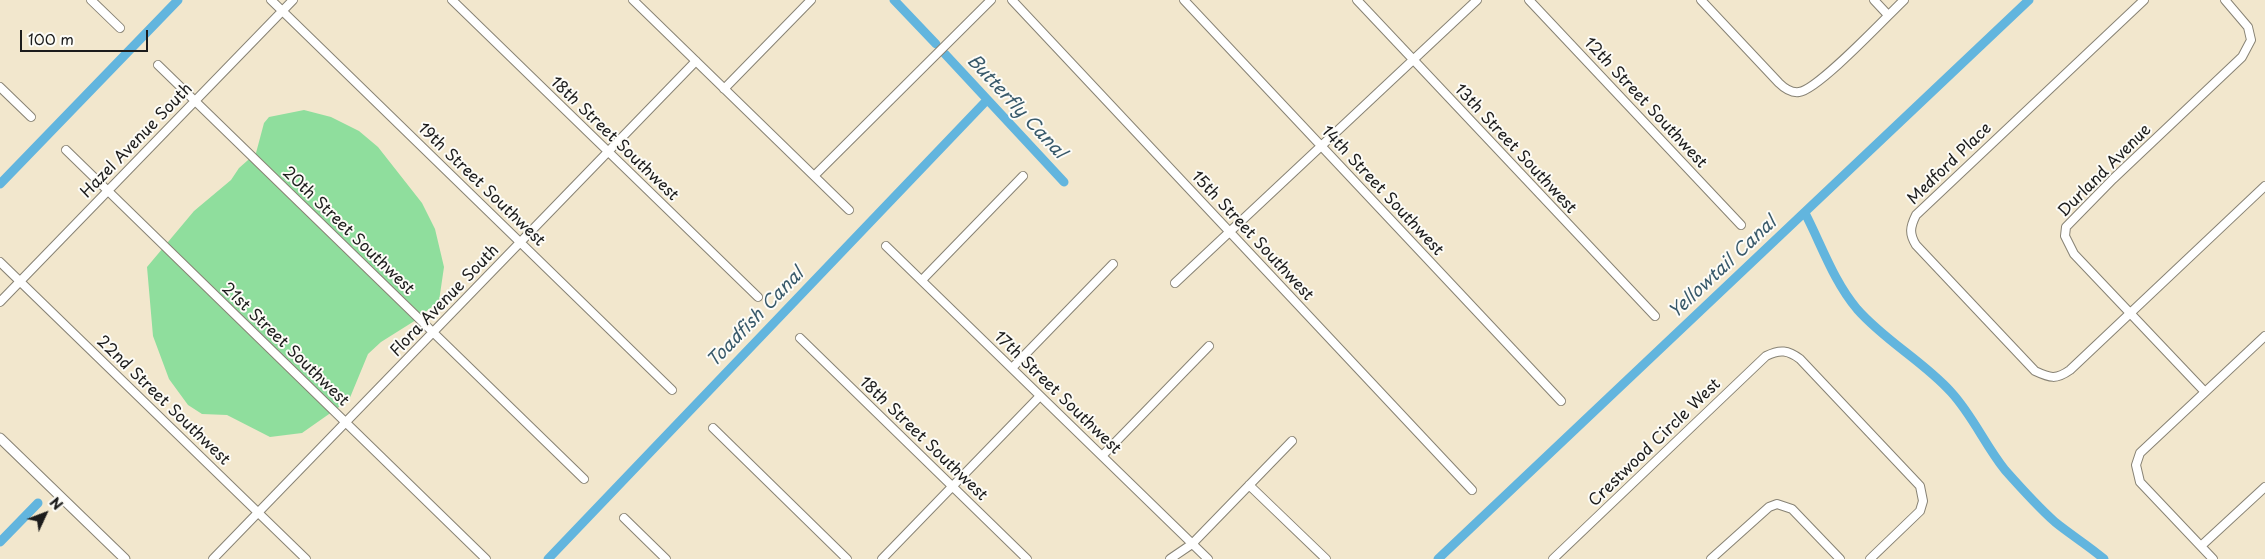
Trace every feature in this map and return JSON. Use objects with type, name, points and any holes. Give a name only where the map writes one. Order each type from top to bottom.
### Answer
[{"type":"street","points":[[91,0],[120,28]]},
{"type":"street","name":"19th Street Southwest","points":[[271,0],[672,390]]},
{"type":"street","name":"Hazel Avenue South","points":[[0,302],[293,0]]},
{"type":"street","name":"18th Street Southwest","points":[[452,0],[758,297]]},
{"type":"street","points":[[634,0],[848,210]]},
{"type":"street","points":[[724,89],[811,0]]},
{"type":"street","points":[[814,176],[991,0]]},
{"type":"street","name":"15th Street Southwest","points":[[1012,0],[1472,490]]},
{"type":"street","name":"14th Street Southwest","points":[[1184,0],[1561,401]]},
{"type":"street","name":"13th Street Southwest","points":[[1356,0],[1654,316]]},
{"type":"street","points":[[1175,283],[1477,0]]},
{"type":"street","name":"12th Street Southwest","points":[[1529,0],[1741,225]]},
{"type":"street","points":[[1701,0],[1779,83],[1786,89],[1798,92],[1808,89],[1824,76],[1904,0]]},
{"type":"street","points":[[1874,0],[1888,15]]},
{"type":"street","name":"Medford Place","points":[[2130,313],[2070,370],[2060,377],[2050,378],[2035,371],[1916,245],[1911,236],[1911,226],[1916,215],[2144,0]]},
{"type":"street","name":"Durland Avenue","points":[[2206,392],[2074,254],[2065,236],[2066,227],[2113,178],[2242,57],[2251,40],[2248,27],[2225,0]]},
{"type":"street","name":"Flora Avenue South","points":[[213,559],[696,61]]},
{"type":"street","name":"20th Street Southwest","points":[[158,65],[584,478]]},
{"type":"street","points":[[0,87],[31,117]]},
{"type":"street","name":"21st Street Southwest","points":[[66,150],[486,559]]},
{"type":"street","points":[[922,280],[1023,176]]},
{"type":"street","points":[[2130,313],[2265,186]]},
{"type":"street","name":"17th Street Southwest","points":[[886,246],[1208,559]]},
{"type":"street","name":"22nd Street Southwest","points":[[0,262],[306,559]]},
{"type":"street","points":[[1012,368],[1113,264]]},
{"type":"street","points":[[2213,559],[2140,482],[2136,465],[2140,454],[2265,336]]},
{"type":"street","name":"18th Street Southwest","points":[[800,338],[1027,559]]},
{"type":"street","points":[[1102,456],[1209,346]]},
{"type":"street","name":"Crestwood Circle West","points":[[1553,559],[1766,356],[1778,350],[1790,352],[1800,359],[1920,486],[1923,501],[1920,511],[1870,559]]},
{"type":"street","points":[[882,559],[1040,396]]},
{"type":"street","points":[[713,428],[847,559]]},
{"type":"street","points":[[0,438],[125,559]]},
{"type":"street","points":[[1170,559],[1192,544],[1292,441]]},
{"type":"street","points":[[1249,485],[1326,559]]},
{"type":"street","points":[[2201,546],[2265,487]]},
{"type":"street","points":[[1711,559],[1768,506],[1777,504],[1792,509],[1840,559]]},
{"type":"street","points":[[624,518],[666,559]]},
{"type":"green space","points":[[304,110],[331,117],[359,131],[378,147],[422,203],[435,229],[444,267],[439,301],[416,320],[381,342],[368,354],[349,400],[302,433],[270,437],[227,415],[202,414],[188,405],[169,379],[153,336],[147,267],[194,211],[231,180],[239,168],[256,153],[264,123],[269,117]]},
{"type":"waterway","points":[[0,184],[178,0]]},
{"type":"waterway","name":"Butterfly Canal","points":[[894,0],[936,44]]},
{"type":"waterway","name":"Yellowtail Canal","points":[[1438,559],[2029,0]]},
{"type":"waterway","name":"Butterfly Canal","points":[[945,54],[1064,182]]},
{"type":"waterway","name":"Toadfish Canal","points":[[548,559],[987,100]]},
{"type":"waterway","points":[[1805,213],[1834,275],[1857,309],[1951,392],[1966,411],[2005,470],[2035,503],[2055,522],[2104,559]]},
{"type":"waterway","points":[[0,542],[38,503]]}]
